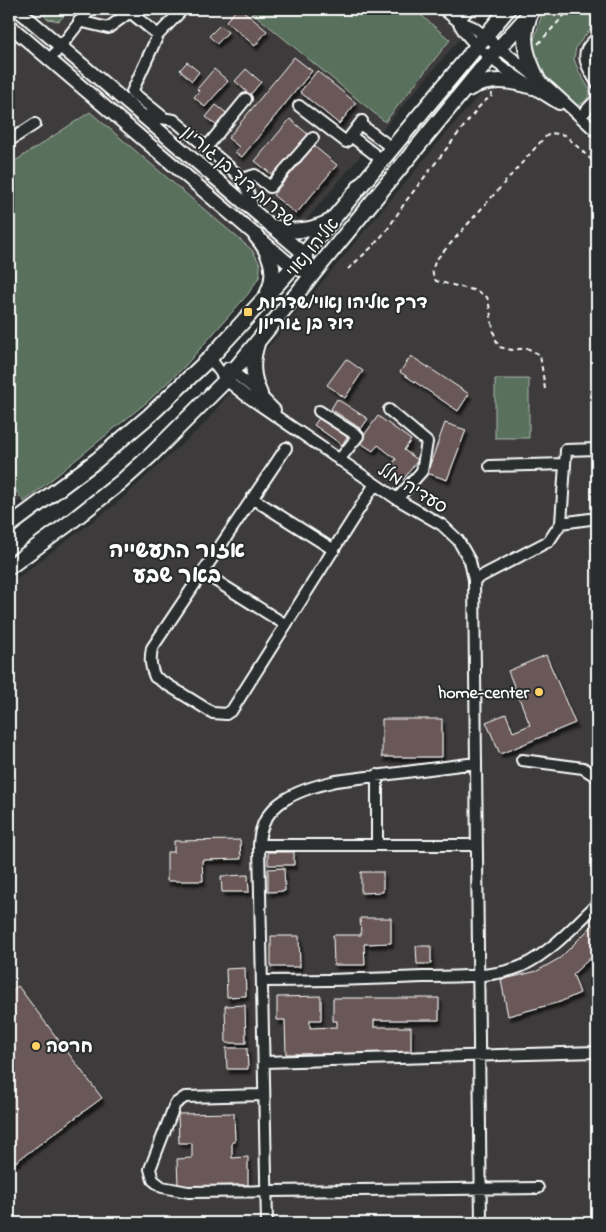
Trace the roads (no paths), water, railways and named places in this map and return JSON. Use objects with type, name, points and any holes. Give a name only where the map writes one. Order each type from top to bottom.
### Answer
[{"type":"highway","name":"אליהו נאוי","points":[[9,526],[97,460],[149,416],[210,358],[293,267],[508,9]]},
{"type":"highway","name":"אליהו נאוי","points":[[9,567],[121,482],[150,456],[230,376],[496,52],[532,11]]},
{"type":"highway","points":[[463,92],[475,85],[493,81],[536,83],[525,46],[525,32],[532,11]]},
{"type":"highway","points":[[273,227],[283,230],[304,230],[330,222]]},
{"type":"highway","points":[[256,236],[265,247],[272,264],[273,279],[268,294]]},
{"type":"highway","points":[[259,339],[254,354],[253,370],[254,379],[260,394]]},
{"type":"main road","name":"שדרות דוד בן גוריון","points":[[17,9],[304,254],[314,274]]},
{"type":"main road","name":"שדרות דוד בן גוריון","points":[[9,25],[293,267],[314,274]]},
{"type":"street","points":[[49,60],[91,9]]},
{"type":"street","points":[[163,117],[132,92],[158,35],[183,9]]},
{"type":"street","points":[[443,9],[458,21],[473,28],[481,41],[597,132]]},
{"type":"street","points":[[458,21],[469,9]]},
{"type":"street","points":[[80,21],[108,28],[130,11],[158,35]]},
{"type":"street","points":[[597,37],[587,50],[585,56],[588,67],[597,83]]},
{"type":"street","points":[[206,148],[246,99]]},
{"type":"street","points":[[580,117],[597,99]]},
{"type":"street","points":[[298,106],[346,142],[361,123],[392,148]]},
{"type":"street","points":[[142,115],[174,120],[242,179],[247,187],[254,210]]},
{"type":"street","points":[[9,141],[35,124]]},
{"type":"street","points":[[351,136],[382,160]]},
{"type":"street","points":[[242,179],[255,175],[270,187],[313,138]]},
{"type":"street","name":"סעדיה מלל","points":[[210,358],[284,421],[397,499],[442,525],[458,540],[470,561],[474,580],[475,615],[481,1223]]},
{"type":"street","name":"סעדיה מלל","points":[[230,376],[260,394],[284,421]]},
{"type":"street","points":[[318,410],[358,436],[339,460]]},
{"type":"street","points":[[389,410],[427,442],[422,471],[397,499]]},
{"type":"street","points":[[286,448],[152,648],[151,670],[155,677],[212,713],[226,714],[232,710],[375,484]]},
{"type":"street","points":[[474,580],[549,541],[561,523],[566,450],[597,449]]},
{"type":"street","points":[[490,466],[565,464]]},
{"type":"street","points":[[252,498],[334,550]]},
{"type":"street","points":[[561,523],[597,518]]},
{"type":"street","points":[[202,572],[286,625]]},
{"type":"street","points":[[522,760],[583,768],[597,777]]},
{"type":"street","points":[[267,1223],[259,845],[259,832],[262,825],[273,808],[288,798],[315,786],[336,781],[476,763]]},
{"type":"street","points":[[377,776],[377,845]]},
{"type":"street","points":[[259,845],[477,845]]},
{"type":"street","points":[[262,981],[321,981],[478,975],[516,968],[543,954],[597,904]]},
{"type":"street","points":[[264,1062],[597,1052]]},
{"type":"street","points":[[264,1095],[185,1097],[180,1100],[175,1104],[150,1169],[152,1180],[162,1187],[188,1192],[538,1188]]},
{"type":"place","name":"דרך אליהו נאוי/שדרות דוד בן גוריון","points":[[248,312]]},
{"type":"place","name":"home-center","points":[[539,692]]},
{"type":"place","name":"חרסה","points":[[36,1046]]},
{"type":"district","name":"אזור התעשייה באר שבע","points":[[177,562]]}]
